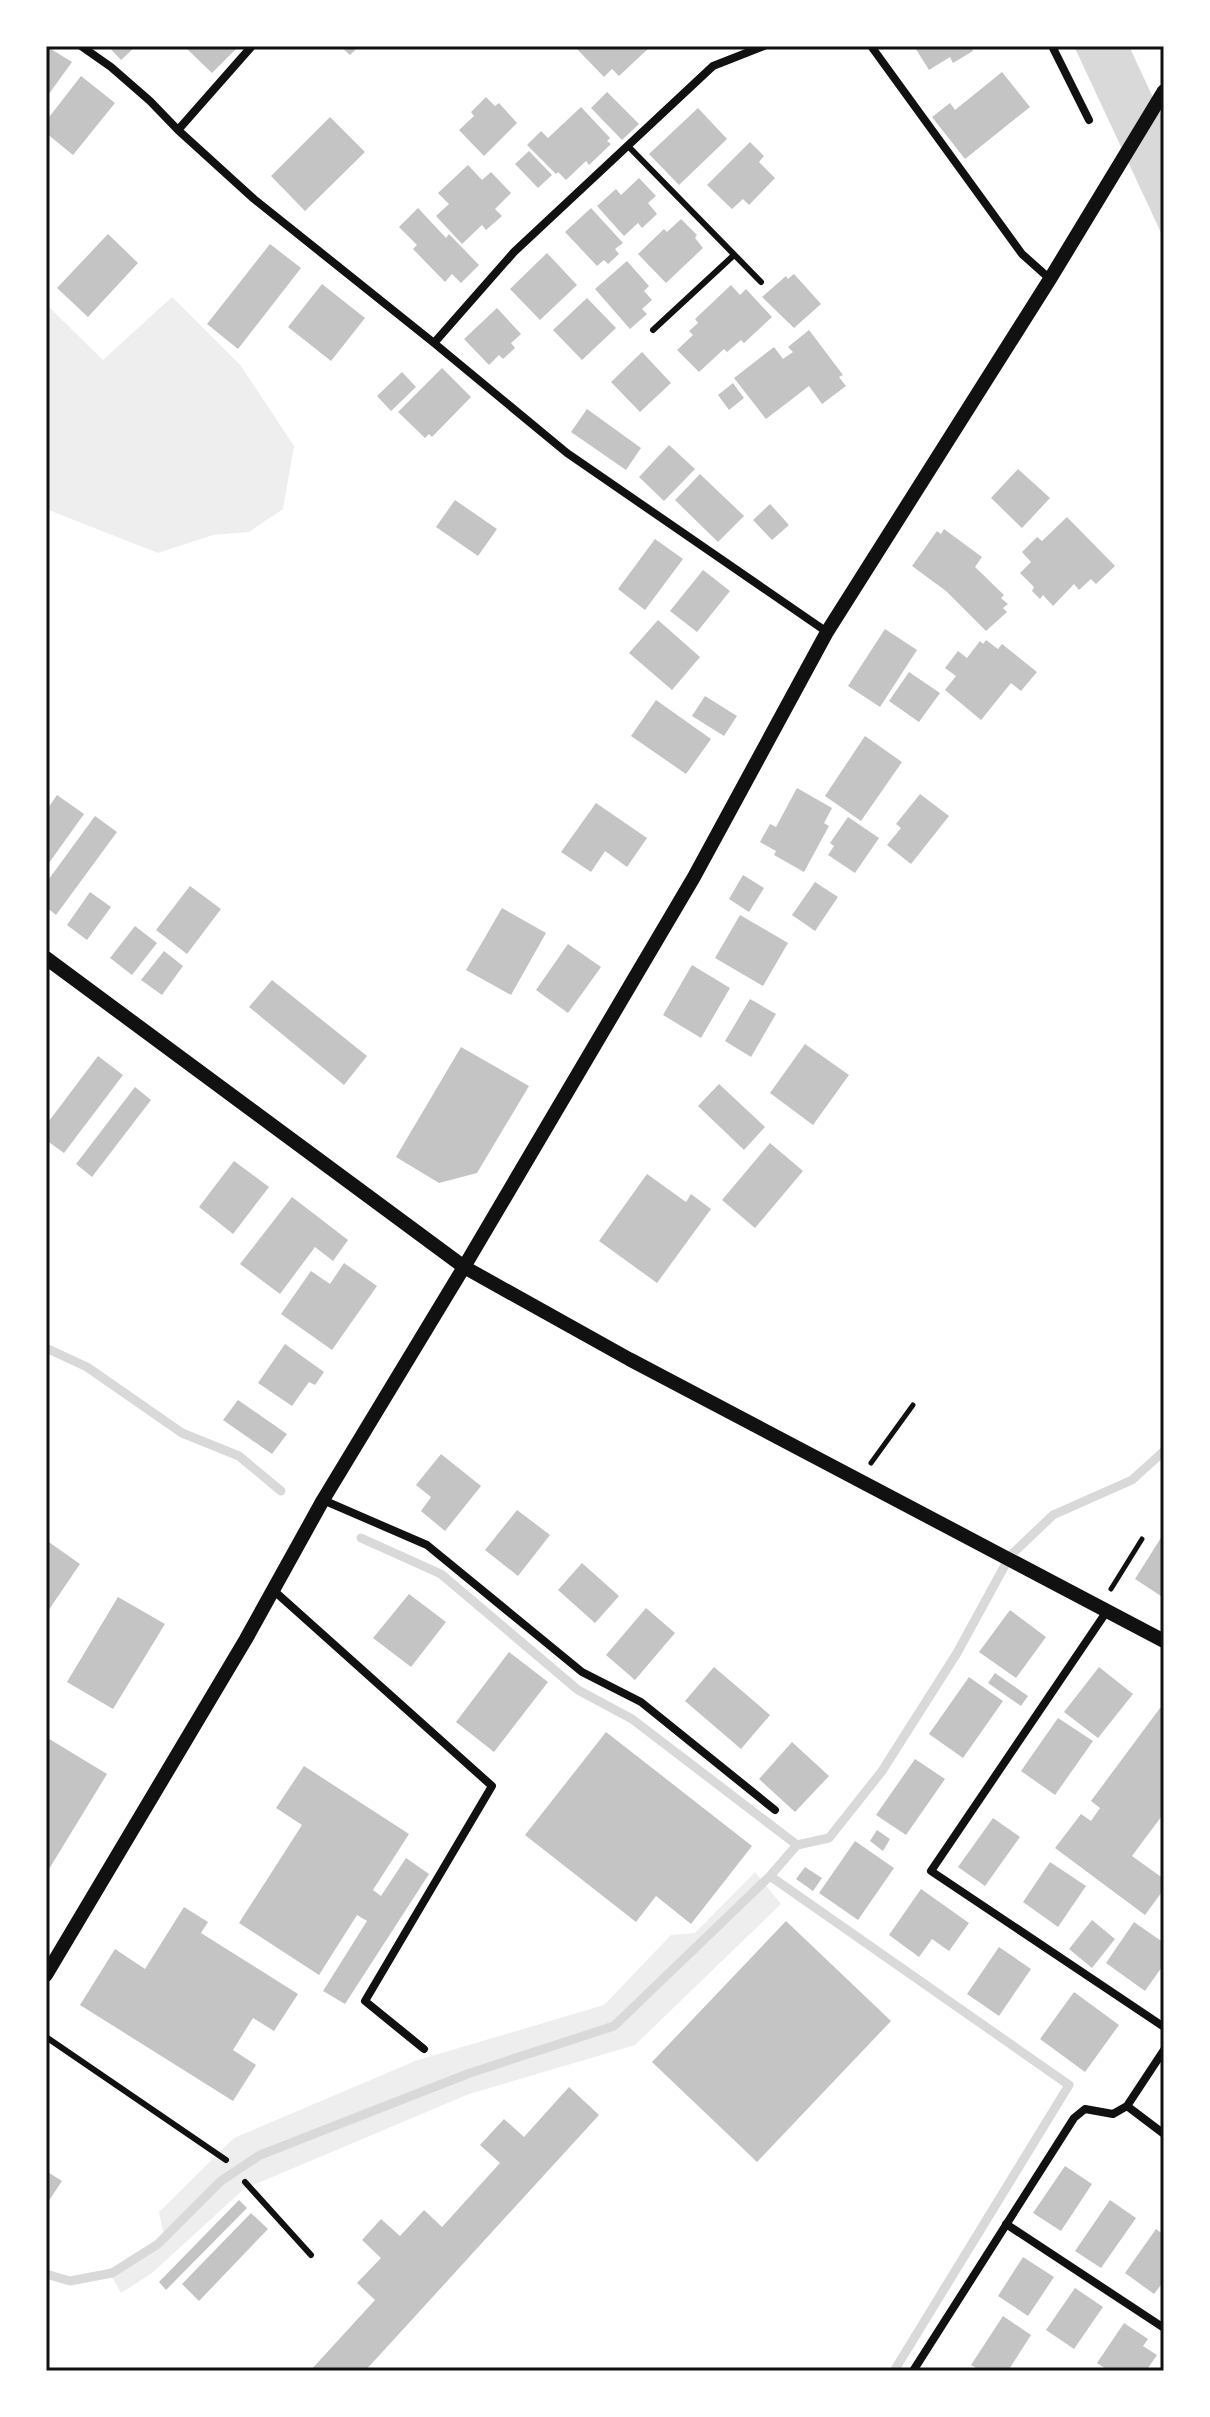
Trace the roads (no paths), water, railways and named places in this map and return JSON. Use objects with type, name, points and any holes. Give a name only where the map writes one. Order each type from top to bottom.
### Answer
[{"type":"street","points":[[81,46],[150,101],[254,199],[567,453],[827,632]]},
{"type":"street","points":[[178,130],[252,46]]},
{"type":"street","points":[[434,343],[514,252],[713,66],[764,46]]},
{"type":"street","points":[[871,46],[1022,254],[1050,279]]},
{"type":"street","points":[[1052,46],[1089,120]]},
{"type":"street","points":[[46,1975],[246,1639],[323,1500],[694,877],[827,632],[1050,279],[1164,91]]},
{"type":"street","points":[[46,958],[464,1267],[629,1359],[1164,1641]]},
{"type":"street","points":[[323,1500],[427,1545],[582,1672],[641,1702],[775,1810]]},
{"type":"street","points":[[272,1589],[492,1786],[365,2001],[424,2049]]},
{"type":"street","points":[[1107,1611],[931,1871],[1164,2027]]},
{"type":"street","points":[[913,2371],[1074,2118],[1085,2109],[1113,2114],[1127,2106],[1164,2050]]},
{"type":"street","points":[[1127,2106],[1164,2134]]},
{"type":"street","points":[[1006,2224],[1164,2328]]},
{"type":"lane","points":[[628,146],[761,282]]},
{"type":"lane","points":[[653,330],[734,255]]},
{"type":"lane","points":[[46,2037],[226,2160]]},
{"type":"lane","points":[[245,2182],[311,2255]]},
{"type":"waterway","points":[[46,1348],[87,1367],[182,1433],[239,1456],[281,1491]]},
{"type":"waterway","points":[[46,2274],[70,2281],[112,2273],[158,2244],[221,2181],[260,2155],[470,2073],[614,2026],[770,1876],[797,1845],[829,1838],[882,1771],[957,1653],[1010,1556],[1053,1515],[1132,1480],[1164,1451]]},
{"type":"waterway","points":[[361,1538],[441,1574],[578,1690],[632,1719],[797,1845]]},
{"type":"waterway","points":[[770,1876],[1069,2085],[894,2371]]}]
